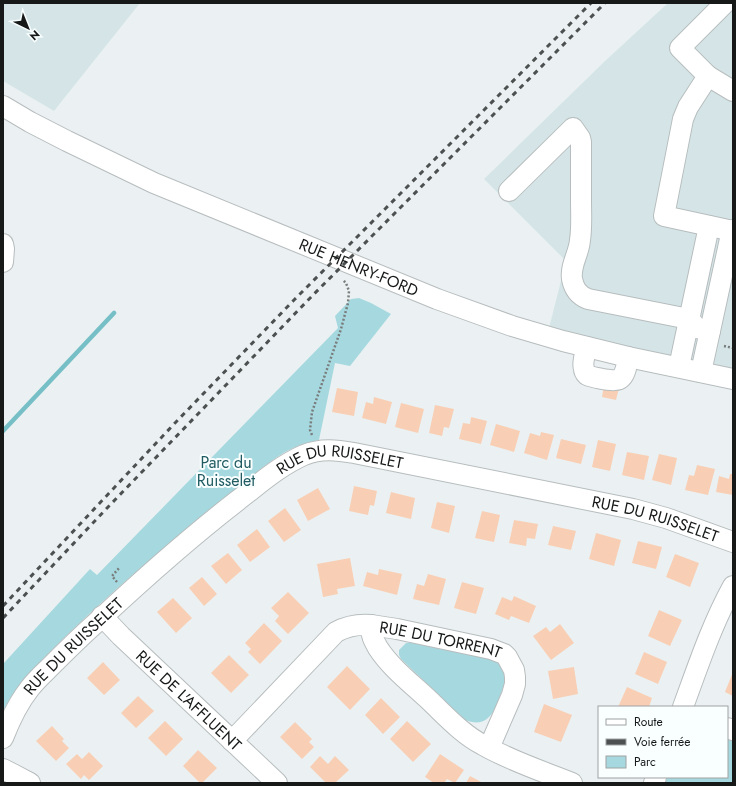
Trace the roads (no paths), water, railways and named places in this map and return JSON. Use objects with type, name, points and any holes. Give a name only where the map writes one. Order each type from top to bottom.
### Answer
[{"type":"street","points":[[725,3],[680,48],[708,76],[733,91]]},
{"type":"street","points":[[701,372],[733,230],[664,216],[683,119],[688,107],[708,76]]},
{"type":"street","name":"RUE HENRY-FORD","points":[[5,112],[144,179],[437,299],[506,324],[587,347],[628,357],[733,378]]},
{"type":"street","points":[[509,191],[573,128],[581,142],[580,240],[571,272],[575,290],[583,297],[588,299],[689,319],[697,328],[710,331]]},
{"type":"street","points":[[679,367],[709,226]]},
{"type":"street","points":[[3,244],[3,262]]},
{"type":"street","points":[[587,347],[584,370],[598,387],[612,380],[619,380],[626,369],[628,357]]},
{"type":"street","name":"RUE DU RUISSELET","points":[[3,738],[15,710],[30,688],[57,659],[102,616],[224,511],[289,462],[315,451],[327,449],[344,451],[632,509],[666,518],[733,542]]},
{"type":"street","points":[[682,706],[708,638],[723,604],[733,586]]},
{"type":"street","name":"RUE DE L'AFFLUENT","points":[[102,616],[277,783]]},
{"type":"street","name":"RUE DU TORRENT","points":[[232,741],[328,639],[343,628],[359,624],[396,629],[490,649],[504,654],[514,670],[515,684],[507,708],[489,748]]},
{"type":"street","name":"RUE DU TORRENT","points":[[371,625],[370,630],[374,641],[393,666],[465,733],[489,748],[523,764],[572,783]]},
{"type":"street","points":[[3,769],[30,783]]},
{"type":"waterway","points":[[3,431],[114,313]]},
{"type":"railway","points":[[3,606],[175,423],[294,300],[591,3]]},
{"type":"railway","points":[[3,618],[313,295],[605,3]]},
{"type":"park label","name":"Parc du Ruisselet","points":[[226,471]]}]
